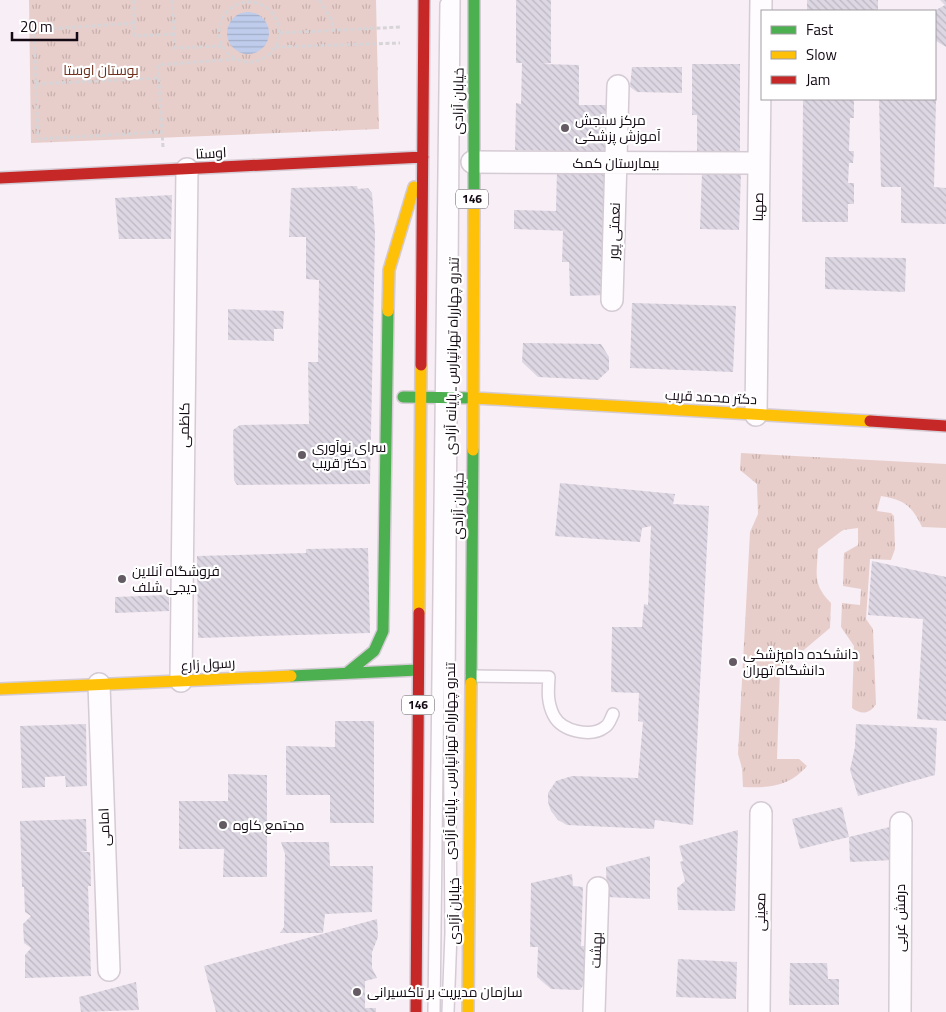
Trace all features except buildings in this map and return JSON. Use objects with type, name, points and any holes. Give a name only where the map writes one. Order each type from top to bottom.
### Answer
[{"type":"main road","name":"146","points":[[416,1012],[424,0]]},
{"type":"main road","name":"خیابان آزادی","points":[[468,1012],[474,398],[472,162],[474,0]]},
{"type":"main road","name":"اوستا","points":[[0,178],[422,157]]},
{"type":"main road","points":[[348,673],[376,652],[381,642],[383,631],[389,270],[422,157]]},
{"type":"main road","name":"دکتر محمد قریب","points":[[387,397],[474,398],[946,426]]},
{"type":"main road","name":"رسول زارع","points":[[0,689],[418,670]]},
{"type":"street","name":"صهبا","points":[[756,415],[761,0]]},
{"type":"street","name":"نعمتی پور","points":[[612,300],[618,86]]},
{"type":"street","name":"بیمارستان کمک","points":[[472,162],[759,163]]},
{"type":"street","name":"کاظمی","points":[[181,681],[188,169]]},
{"type":"street","name":"امامی","points":[[99,684],[109,970]]},
{"type":"street","name":"معینی","points":[[759,1012],[761,813]]},
{"type":"street","name":"درفش غربی","points":[[900,1012],[901,823]]},
{"type":"street","name":"بهشت","points":[[594,1012],[598,888]]},
{"type":"lane","points":[[434,1012],[436,776],[448,398],[446,0]]},
{"type":"lane","name":"تندرو چهارراه تهرانپارس ـ پایانه آزادی","points":[[448,1012],[451,933],[448,398],[454,0]]},
{"type":"lane","points":[[471,676],[549,677],[548,701],[554,717],[566,729],[596,732],[607,726],[613,714]]},
{"type":"path","points":[[134,0],[134,36],[174,34]]},
{"type":"path","points":[[172,0],[175,48],[223,46]]},
{"type":"path","points":[[319,0],[331,19],[334,30]]},
{"type":"path","points":[[164,170],[158,65],[236,59],[250,62],[260,60],[275,47],[279,32],[272,14],[265,7],[255,3],[245,3],[236,6],[222,20],[219,30],[223,46],[236,59]]},
{"type":"path","points":[[134,23],[34,30],[38,138],[162,132]]},
{"type":"path","points":[[279,32],[424,26]]},
{"type":"path","points":[[275,47],[423,42]]},
{"type":"path","points":[[36,84],[159,78]]},
{"type":"green space","name":"بوستان اوستا","points":[[29,0],[376,0],[379,129],[31,143]]},
{"type":"green space","points":[[741,453],[946,464],[946,528],[922,527],[915,514],[907,505],[881,496],[877,511],[891,513],[894,516],[895,549],[891,560],[870,559],[866,619],[873,629],[876,704],[868,712],[852,708],[854,646],[841,627],[842,603],[860,605],[861,589],[843,586],[844,553],[858,545],[858,528],[843,530],[818,549],[817,578],[821,590],[831,603],[830,628],[780,670],[777,759],[799,759],[807,766],[786,782],[761,787],[743,787],[742,768],[738,754],[750,532],[758,514],[757,484],[740,470]]},
{"type":"water","points":[[248,12],[263,18],[269,33],[263,48],[248,54],[233,48],[227,33],[233,18]]},
{"type":"traffic: fast","points":[[474,0],[474,199]]},
{"type":"traffic: fast","points":[[347,673],[374,651],[383,631],[388,311]]},
{"type":"traffic: fast","points":[[403,397],[474,398]]},
{"type":"traffic: fast","points":[[471,683],[473,450]]},
{"type":"traffic: fast","points":[[291,676],[418,670]]},
{"type":"traffic: slow","points":[[388,311],[389,270],[414,187]]},
{"type":"traffic: slow","points":[[473,450],[474,199]]},
{"type":"traffic: slow","points":[[419,613],[421,365]]},
{"type":"traffic: slow","points":[[474,398],[870,421]]},
{"type":"traffic: slow","points":[[0,689],[291,676]]},
{"type":"traffic: slow","points":[[468,1012],[471,683]]},
{"type":"traffic: jam","points":[[421,365],[424,0]]},
{"type":"traffic: jam","points":[[0,178],[423,157]]},
{"type":"traffic: jam","points":[[870,421],[946,426]]},
{"type":"traffic: jam","points":[[416,1012],[419,613]]},
{"type":"place","name":"مرکز سنجش آموزش پزشکی","points":[[565,128]]},
{"type":"place","name":"سرای نوآوری دکتر قریب","points":[[302,455]]},
{"type":"place","name":"فروشگاه آنلاین دیجی شلف","points":[[122,579]]},
{"type":"place","name":"دانشکده دامپزشکی دانشگاه تهران","points":[[733,662]]},
{"type":"place","name":"مجتمع کاوه","points":[[223,825]]},
{"type":"place","name":"سازمان مدیریت بر تاکسیرانی","points":[[357,992]]}]
